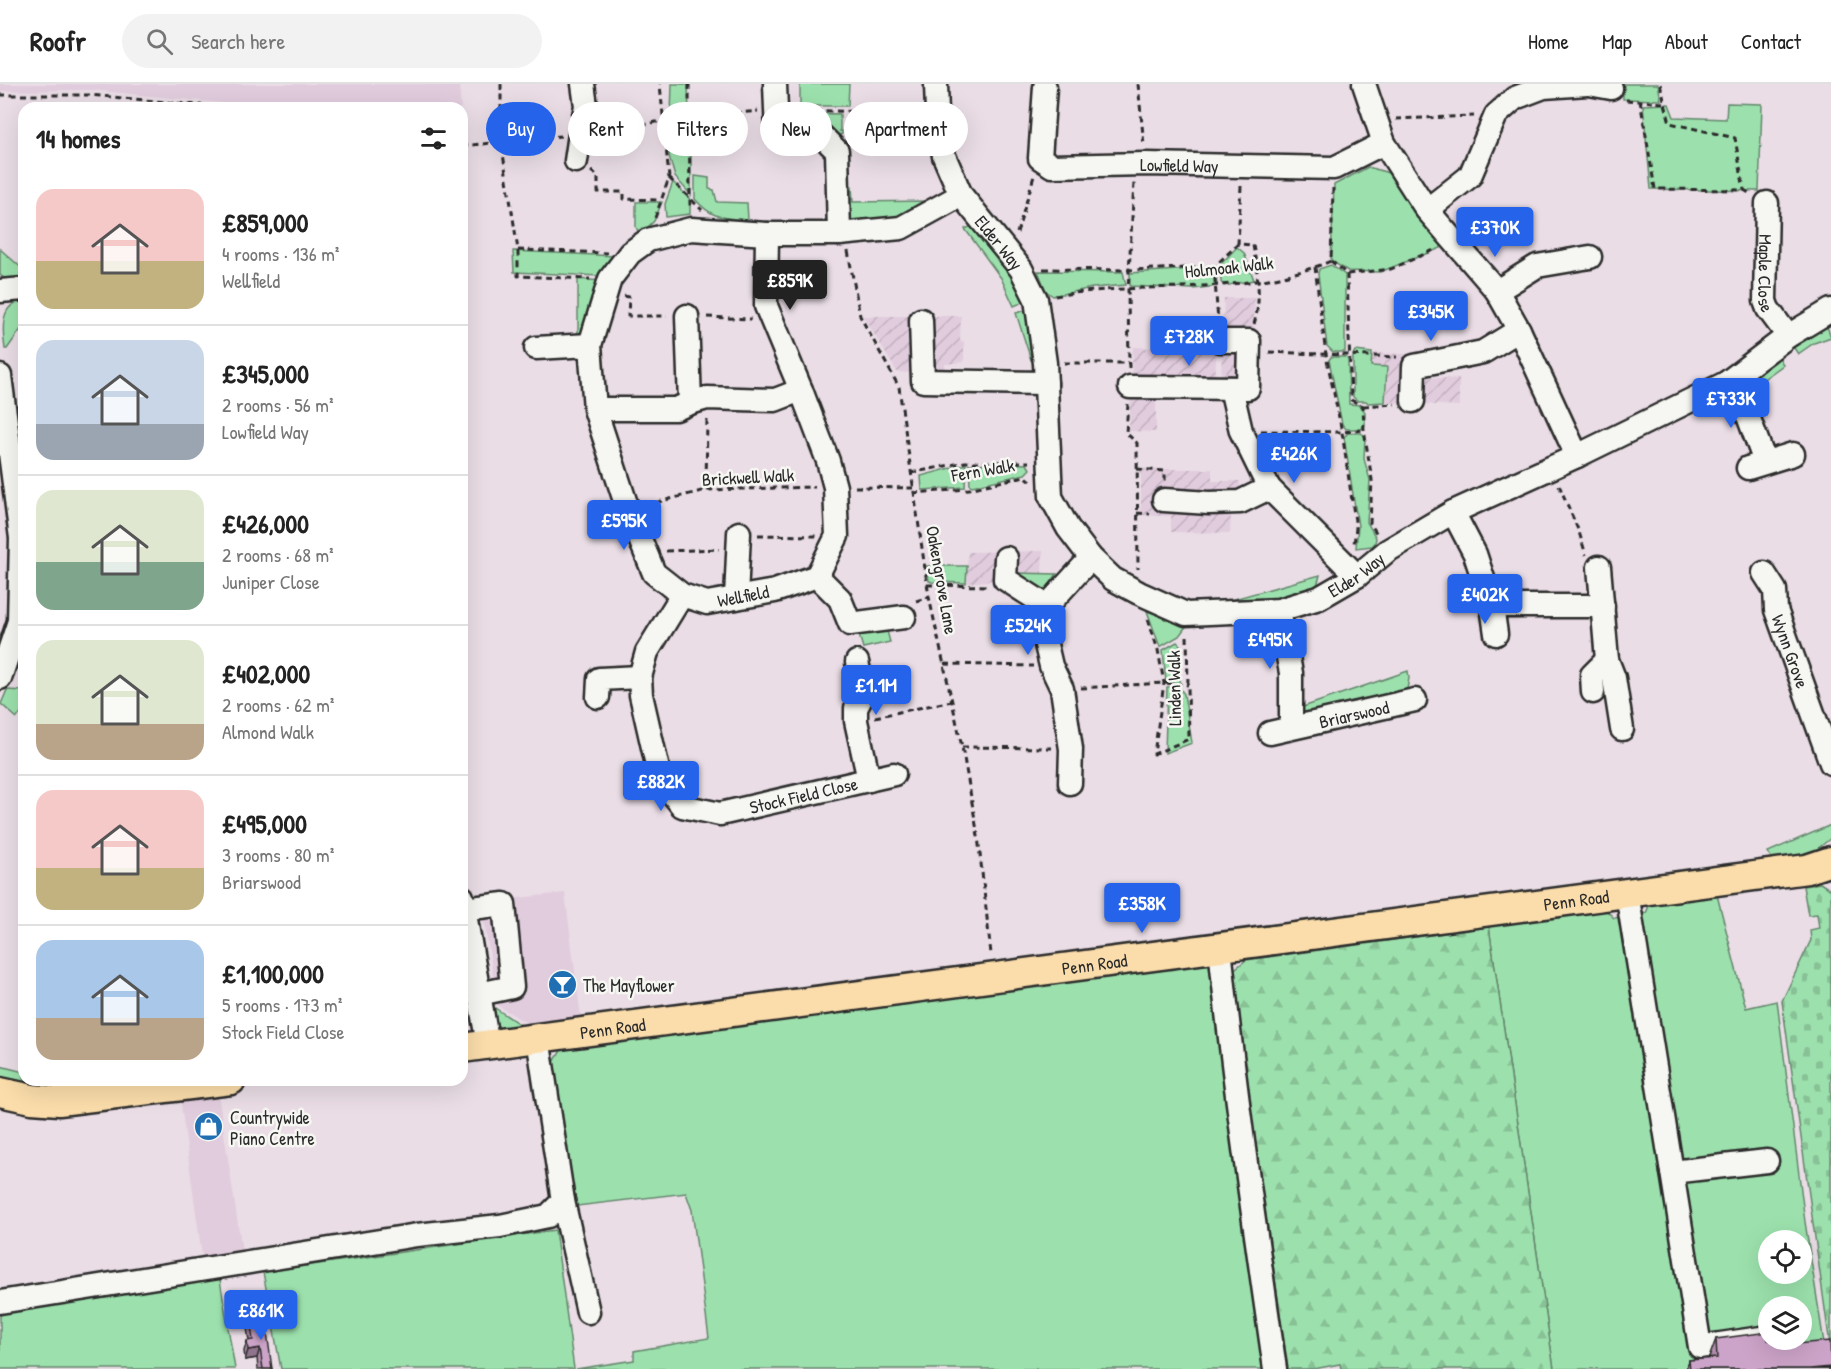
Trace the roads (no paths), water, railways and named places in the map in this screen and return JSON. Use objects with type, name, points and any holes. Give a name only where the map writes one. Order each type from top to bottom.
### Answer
[{"type":"main road","name":"Penn Road","points":[[475,1047],[1807,869],[1831,861]]},
{"type":"main road","points":[[0,1092],[32,1099],[59,1101],[141,1086]]},
{"type":"street","points":[[576,161],[586,106],[583,84]]},
{"type":"street","points":[[775,84],[777,135],[819,134],[837,151],[839,234]]},
{"type":"street","name":"Elder Way","points":[[936,84],[937,113],[944,156],[962,195],[1016,261],[1036,299],[1045,373],[1051,497],[1068,528],[1091,558],[1113,579],[1186,614],[1279,610],[1319,598],[1387,551],[1453,512],[1577,456],[1726,383],[1788,336],[1831,310]]},
{"type":"street","points":[[1364,84],[1384,143],[1428,210],[1497,291],[1519,330],[1577,456]]},
{"type":"street","points":[[1428,210],[1470,176],[1496,115],[1515,98],[1544,87],[1588,84],[1611,88]]},
{"type":"street","name":"Lowfield Way","points":[[1045,87],[1040,158],[1052,166],[1141,164],[1334,168],[1384,143]]},
{"type":"street","name":"Wellfield","points":[[817,576],[776,591],[707,603],[682,595],[654,573],[628,510],[595,409],[590,345],[610,279],[630,253],[648,240],[691,229],[767,234],[839,234],[901,228],[962,195]]},
{"type":"street","name":"Maple Close","points":[[1767,203],[1765,302],[1788,336]]},
{"type":"street","points":[[767,234],[766,306],[828,461],[834,487],[837,536],[817,576],[840,599],[850,624],[904,617]]},
{"type":"street","points":[[1497,291],[1538,266],[1590,257]]},
{"type":"street","points":[[0,291],[18,290]]},
{"type":"street","points":[[687,316],[698,401]]},
{"type":"street","points":[[921,320],[923,381],[1045,373]]},
{"type":"street","points":[[1413,400],[1414,366],[1484,352],[1519,330]]},
{"type":"street","points":[[1220,341],[1249,346],[1240,388],[1241,431],[1269,488],[1354,573]]},
{"type":"street","points":[[536,348],[590,345]]},
{"type":"street","points":[[0,376],[6,480],[18,524]]},
{"type":"street","points":[[1726,383],[1748,416],[1756,465],[1793,454]]},
{"type":"street","points":[[1130,387],[1240,388]]},
{"type":"street","points":[[595,409],[676,410],[698,401],[776,400],[801,390]]},
{"type":"street","points":[[1164,500],[1209,503],[1240,502],[1269,488]]},
{"type":"street","points":[[1453,512],[1475,554],[1492,606],[1496,634]]},
{"type":"street","points":[[736,598],[739,533]]},
{"type":"street","points":[[1070,783],[1071,749],[1062,689],[1051,666],[1043,632],[1047,606],[1091,558]]},
{"type":"street","points":[[1599,567],[1607,660],[1614,678],[1622,729]]},
{"type":"street","points":[[1006,568],[1047,606]]},
{"type":"street","name":"Wynn Grove","points":[[1764,573],[1775,590],[1776,610],[1831,763]]},
{"type":"street","name":"Stock Field Close","points":[[682,595],[647,652],[640,677],[641,695],[660,778],[682,806],[720,814],[894,774]]},
{"type":"street","points":[[1492,606],[1603,606]]},
{"type":"street","name":"Briarswood","points":[[1279,610],[1291,673],[1280,730],[1415,700]]},
{"type":"street","points":[[0,678],[18,624]]},
{"type":"street","points":[[1593,692],[1592,675],[1607,660]]},
{"type":"street","name":"Stock Field Close","points":[[857,662],[864,693],[856,708],[856,721],[869,780]]},
{"type":"street","points":[[598,697],[599,679],[640,677]]},
{"type":"street","points":[[1627,893],[1700,1347],[1758,1338]]},
{"type":"street","points":[[468,903],[504,904],[512,987],[479,994]]},
{"type":"street","points":[[468,931],[479,994],[475,1047]]},
{"type":"street","points":[[1220,947],[1241,1135],[1275,1369]]},
{"type":"street","points":[[538,1038],[563,1201],[588,1312]]},
{"type":"street","points":[[1672,1172],[1767,1161]]},
{"type":"street","points":[[0,1302],[417,1235],[500,1226],[548,1216],[563,1201]]},
{"type":"place","name":"The Mayflower","points":[[562,985]]},
{"type":"place","name":"Countrywide Piano Centre","points":[[209,1127]]}]
